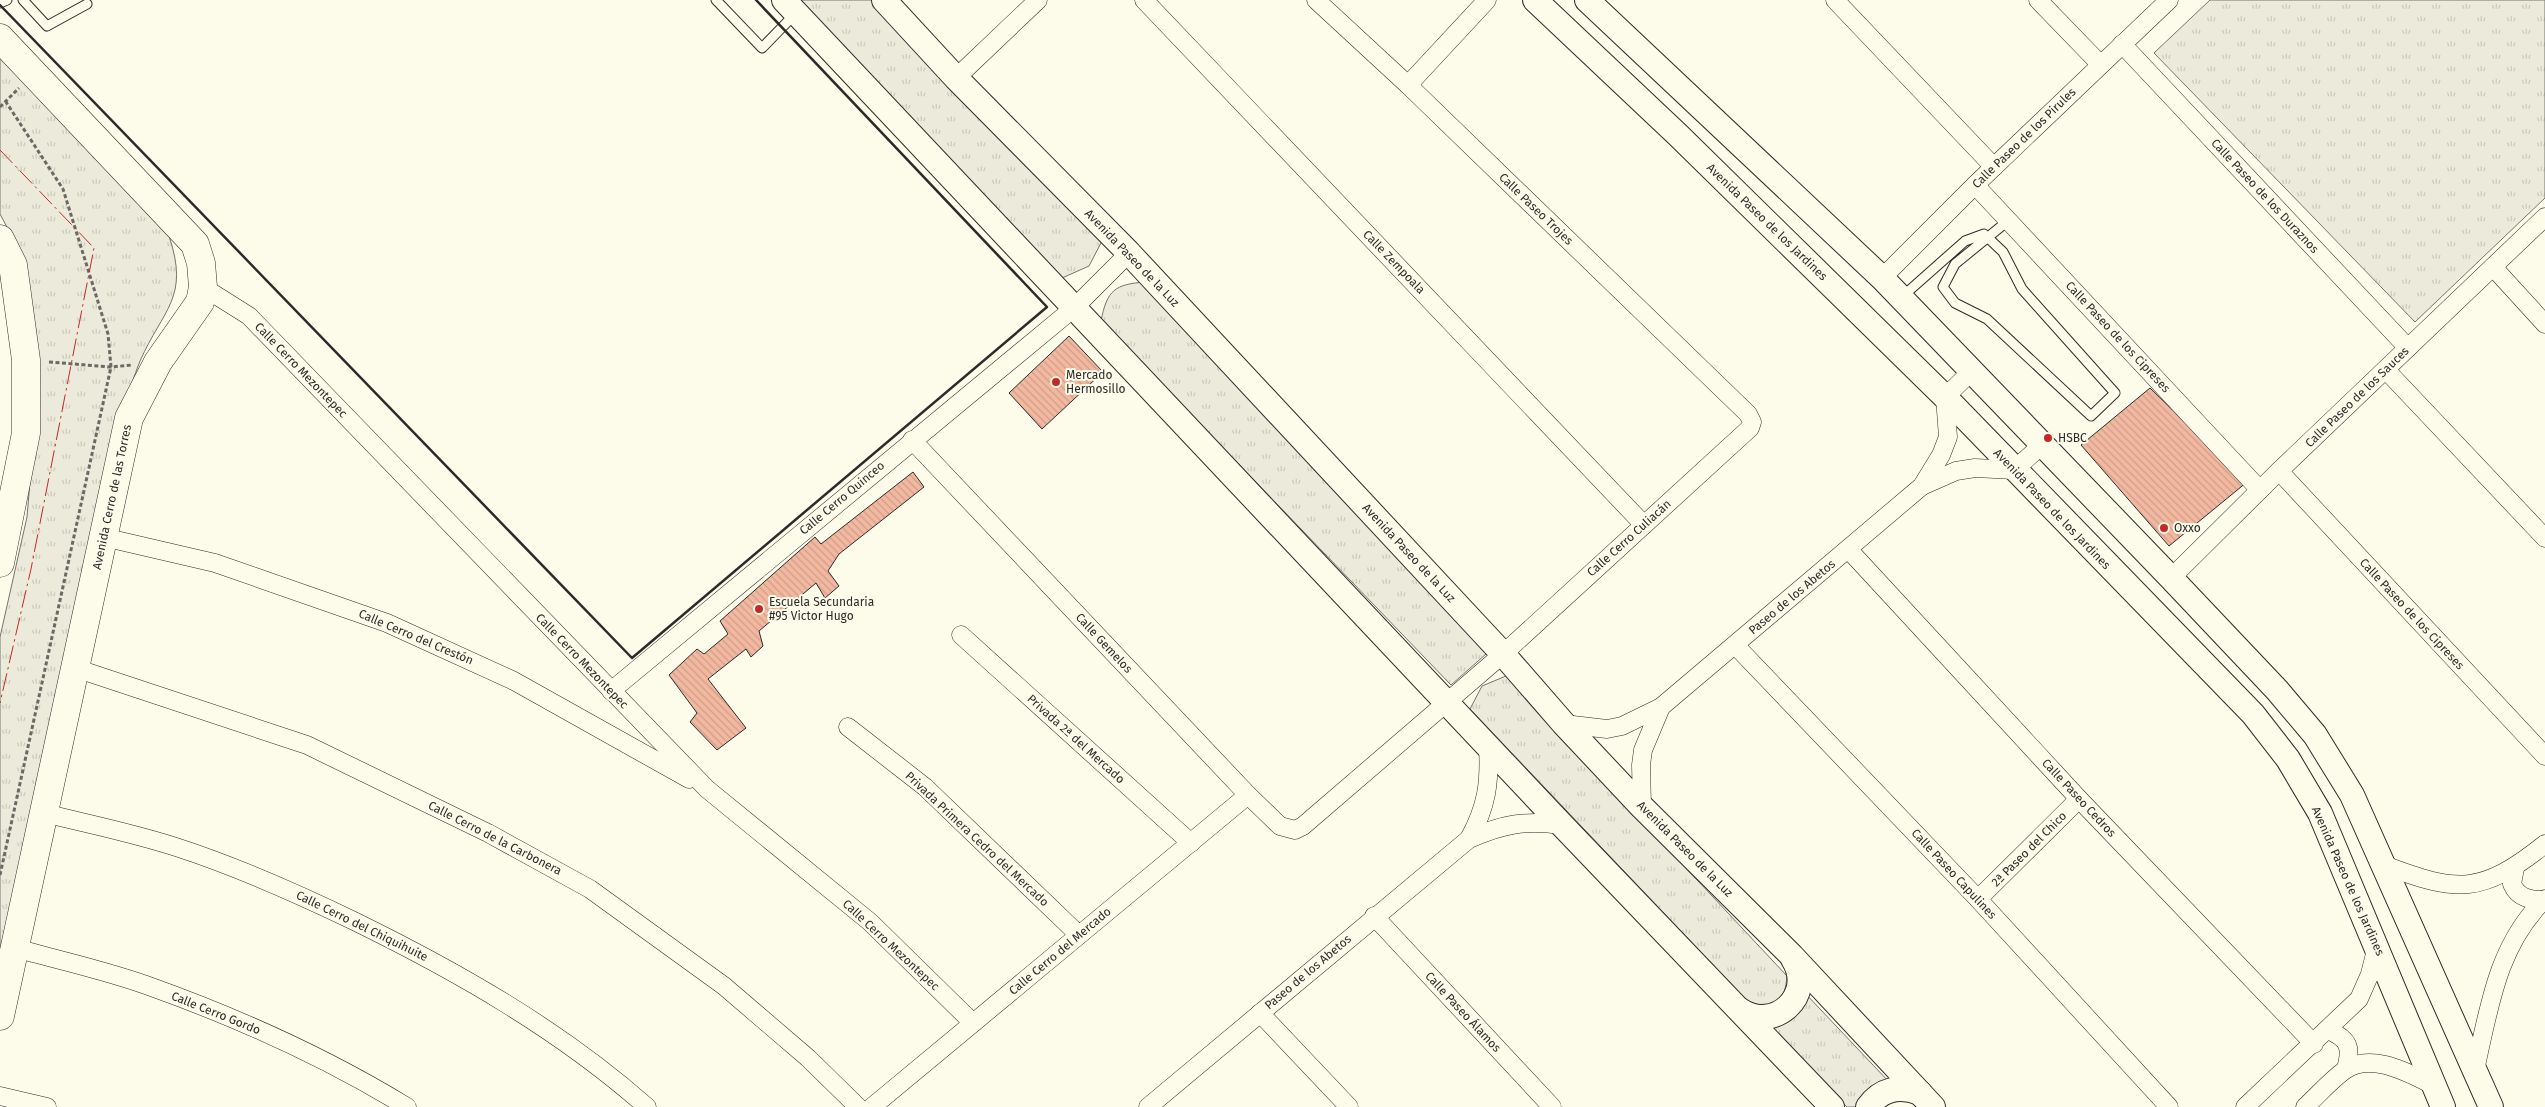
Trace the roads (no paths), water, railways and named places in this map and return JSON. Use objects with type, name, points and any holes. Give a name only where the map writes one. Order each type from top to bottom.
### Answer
[{"type":"main road","name":"Avenida Cerro de las Torres","points":[[0,38],[195,244],[201,262],[204,287],[200,302],[158,362],[129,418],[0,1016]]},
{"type":"main road","points":[[0,238],[12,264],[26,360],[26,433],[0,563]]},
{"type":"street","name":"Avenida Paseo de la Luz","points":[[884,0],[956,78],[1129,253],[1503,654],[1564,724],[1642,807],[1792,956],[1927,1100]]},
{"type":"street","points":[[956,78],[1038,0]]},
{"type":"street","name":"Calle Zempoala","points":[[1144,0],[1644,525]]},
{"type":"street","name":"Calle Paseo Trojes","points":[[1316,0],[1408,85],[1741,407],[1752,422]]},
{"type":"street","points":[[1408,85],[1487,0]]},
{"type":"street","name":"Avenida Paseo de los Jardines","points":[[1535,0],[1730,185],[1945,397],[2253,714],[2288,759],[2320,813],[2377,946],[2433,1085],[2444,1107]]},
{"type":"street","points":[[1835,0],[1994,167]]},
{"type":"street","points":[[2038,0],[2100,64]]},
{"type":"street","name":"Calle Paseo de los Pirules","points":[[1882,278],[1975,185],[2168,0]]},
{"type":"street","points":[[1592,2],[1882,278],[2171,578],[2277,690],[2315,735],[2352,795],[2491,1107]]},
{"type":"street","points":[[790,7],[1562,825],[1832,1107]]},
{"type":"street","name":"Calle Paseo de los Duraznos","points":[[2122,44],[2408,348]]},
{"type":"street","points":[[1678,135],[1704,109]]},
{"type":"street","points":[[1730,185],[1757,159]]},
{"type":"street","name":"Calle Paseo de los Cipreses","points":[[1975,185],[2260,490]]},
{"type":"street","name":"Calle Paseo de los Sauces","points":[[2171,578],[2279,471],[2545,217]]},
{"type":"street","name":"Calle Cerro Quinceo","points":[[611,691],[1075,307],[1129,253]]},
{"type":"street","points":[[2493,267],[2545,324]]},
{"type":"street","name":"Calle Cerro Mezontepec","points":[[204,287],[249,316],[707,789],[870,922],[973,1023]]},
{"type":"street","points":[[2386,370],[2545,538]]},
{"type":"street","points":[[1945,397],[1972,371]]},
{"type":"street","name":"Paseo de los Abetos","points":[[1922,486],[1941,455],[1948,437],[1945,397]]},
{"type":"street","name":"Calle Cerro Culiacán","points":[[1447,703],[1750,428],[1752,422]]},
{"type":"street","name":"Calle Gemelos","points":[[912,440],[1248,795],[1280,826],[1295,830],[1303,826],[1447,703]]},
{"type":"street","points":[[2014,470],[2043,444]]},
{"type":"street","name":"Paseo de los Abetos","points":[[1564,724],[1607,729],[1622,726],[1661,708],[1922,486],[1956,471],[1975,468],[2014,470]]},
{"type":"street","name":"Calle Paseo de los Cipreses","points":[[2279,471],[2545,756]]},
{"type":"street","name":"Calle Cerro del Crestón","points":[[104,537],[215,563],[387,623],[514,681],[707,789]]},
{"type":"street","name":"Calle Paseo Cedros","points":[[1848,549],[2079,799],[2314,1044]]},
{"type":"street","name":"Privada 2ª del Mercado","points":[[961,635],[1191,842]]},
{"type":"street","name":"Calle Paseo Capulines","points":[[1735,645],[1978,899],[2169,1107]]},
{"type":"street","name":"Calle Cerro de la Carbonera","points":[[75,668],[307,745],[488,833],[590,889],[724,986],[808,1058],[858,1107]]},
{"type":"street","name":"Paseo de los Abetos","points":[[1642,807],[1641,765],[1643,750],[1661,708]]},
{"type":"street","name":"Privada Primera Cedro del Mercado","points":[[848,727],[925,787],[1079,935]]},
{"type":"street","name":"Paseo de los Abetos","points":[[1469,839],[1480,818],[1487,796],[1488,746]]},
{"type":"street","name":"Calle Cerro del Mercado","points":[[872,1107],[1248,795]]},
{"type":"street","name":"2ª Paseo del Chico","points":[[1978,899],[2079,799]]},
{"type":"street","name":"Calle Cerro del Chiquihuite","points":[[44,813],[176,847],[281,886],[421,954],[522,1013],[614,1078],[647,1107]]},
{"type":"street","name":"Paseo de los Abetos","points":[[1148,1107],[1374,916],[1469,839],[1510,823],[1538,822],[1562,825]]},
{"type":"street","points":[[2384,865],[2426,881],[2450,885],[2478,884],[2515,868],[2545,844]]},
{"type":"street","points":[[2515,868],[2512,879],[2514,888],[2529,900],[2544,900]]},
{"type":"street","points":[[2475,1070],[2495,983],[2507,950],[2520,928],[2544,900]]},
{"type":"street","name":"Calle Paseo Álamos","points":[[1374,916],[1552,1107]]},
{"type":"street","points":[[2245,1107],[2314,1044],[2359,998],[2370,974],[2377,946]]},
{"type":"street","name":"Calle Cerro Gordo","points":[[15,948],[145,984],[249,1026],[360,1078],[406,1107]]},
{"type":"street","points":[[1738,1009],[1746,1014],[1764,1018],[1790,1007],[1799,991],[1800,982],[1800,973],[1792,956]]},
{"type":"street","points":[[1260,1013],[1349,1107]]},
{"type":"street","points":[[2328,1030],[2339,1035],[2348,1044],[2349,1056],[2346,1069]]},
{"type":"street","points":[[2305,1107],[2346,1069],[2368,1064],[2398,1067],[2433,1085]]},
{"type":"street","points":[[1868,1107],[1873,1100],[1891,1089],[1901,1088],[1927,1100]]},
{"type":"street","points":[[0,1096],[47,1107]]},
{"type":"lane","points":[[0,3],[7,0]]},
{"type":"lane","points":[[23,0],[47,26],[87,1]]},
{"type":"lane","points":[[716,0],[762,48],[790,7]]},
{"type":"lane","points":[[1901,298],[1965,241],[1984,234],[1990,240],[2003,252],[2022,289],[2115,393],[2091,416],[1987,320],[1955,303],[1943,287],[1955,264],[1963,258],[1985,240],[1993,234],[2009,220]]},
{"type":"place","name":"Mercado Hermosillo","points":[[1056,382]]},
{"type":"place","name":"HSBC","points":[[2048,438]]},
{"type":"place","name":"Oxxo","points":[[2164,528]]},
{"type":"place","name":"Escuela Secundaria #95 Victor Hugo","points":[[759,609]]}]
